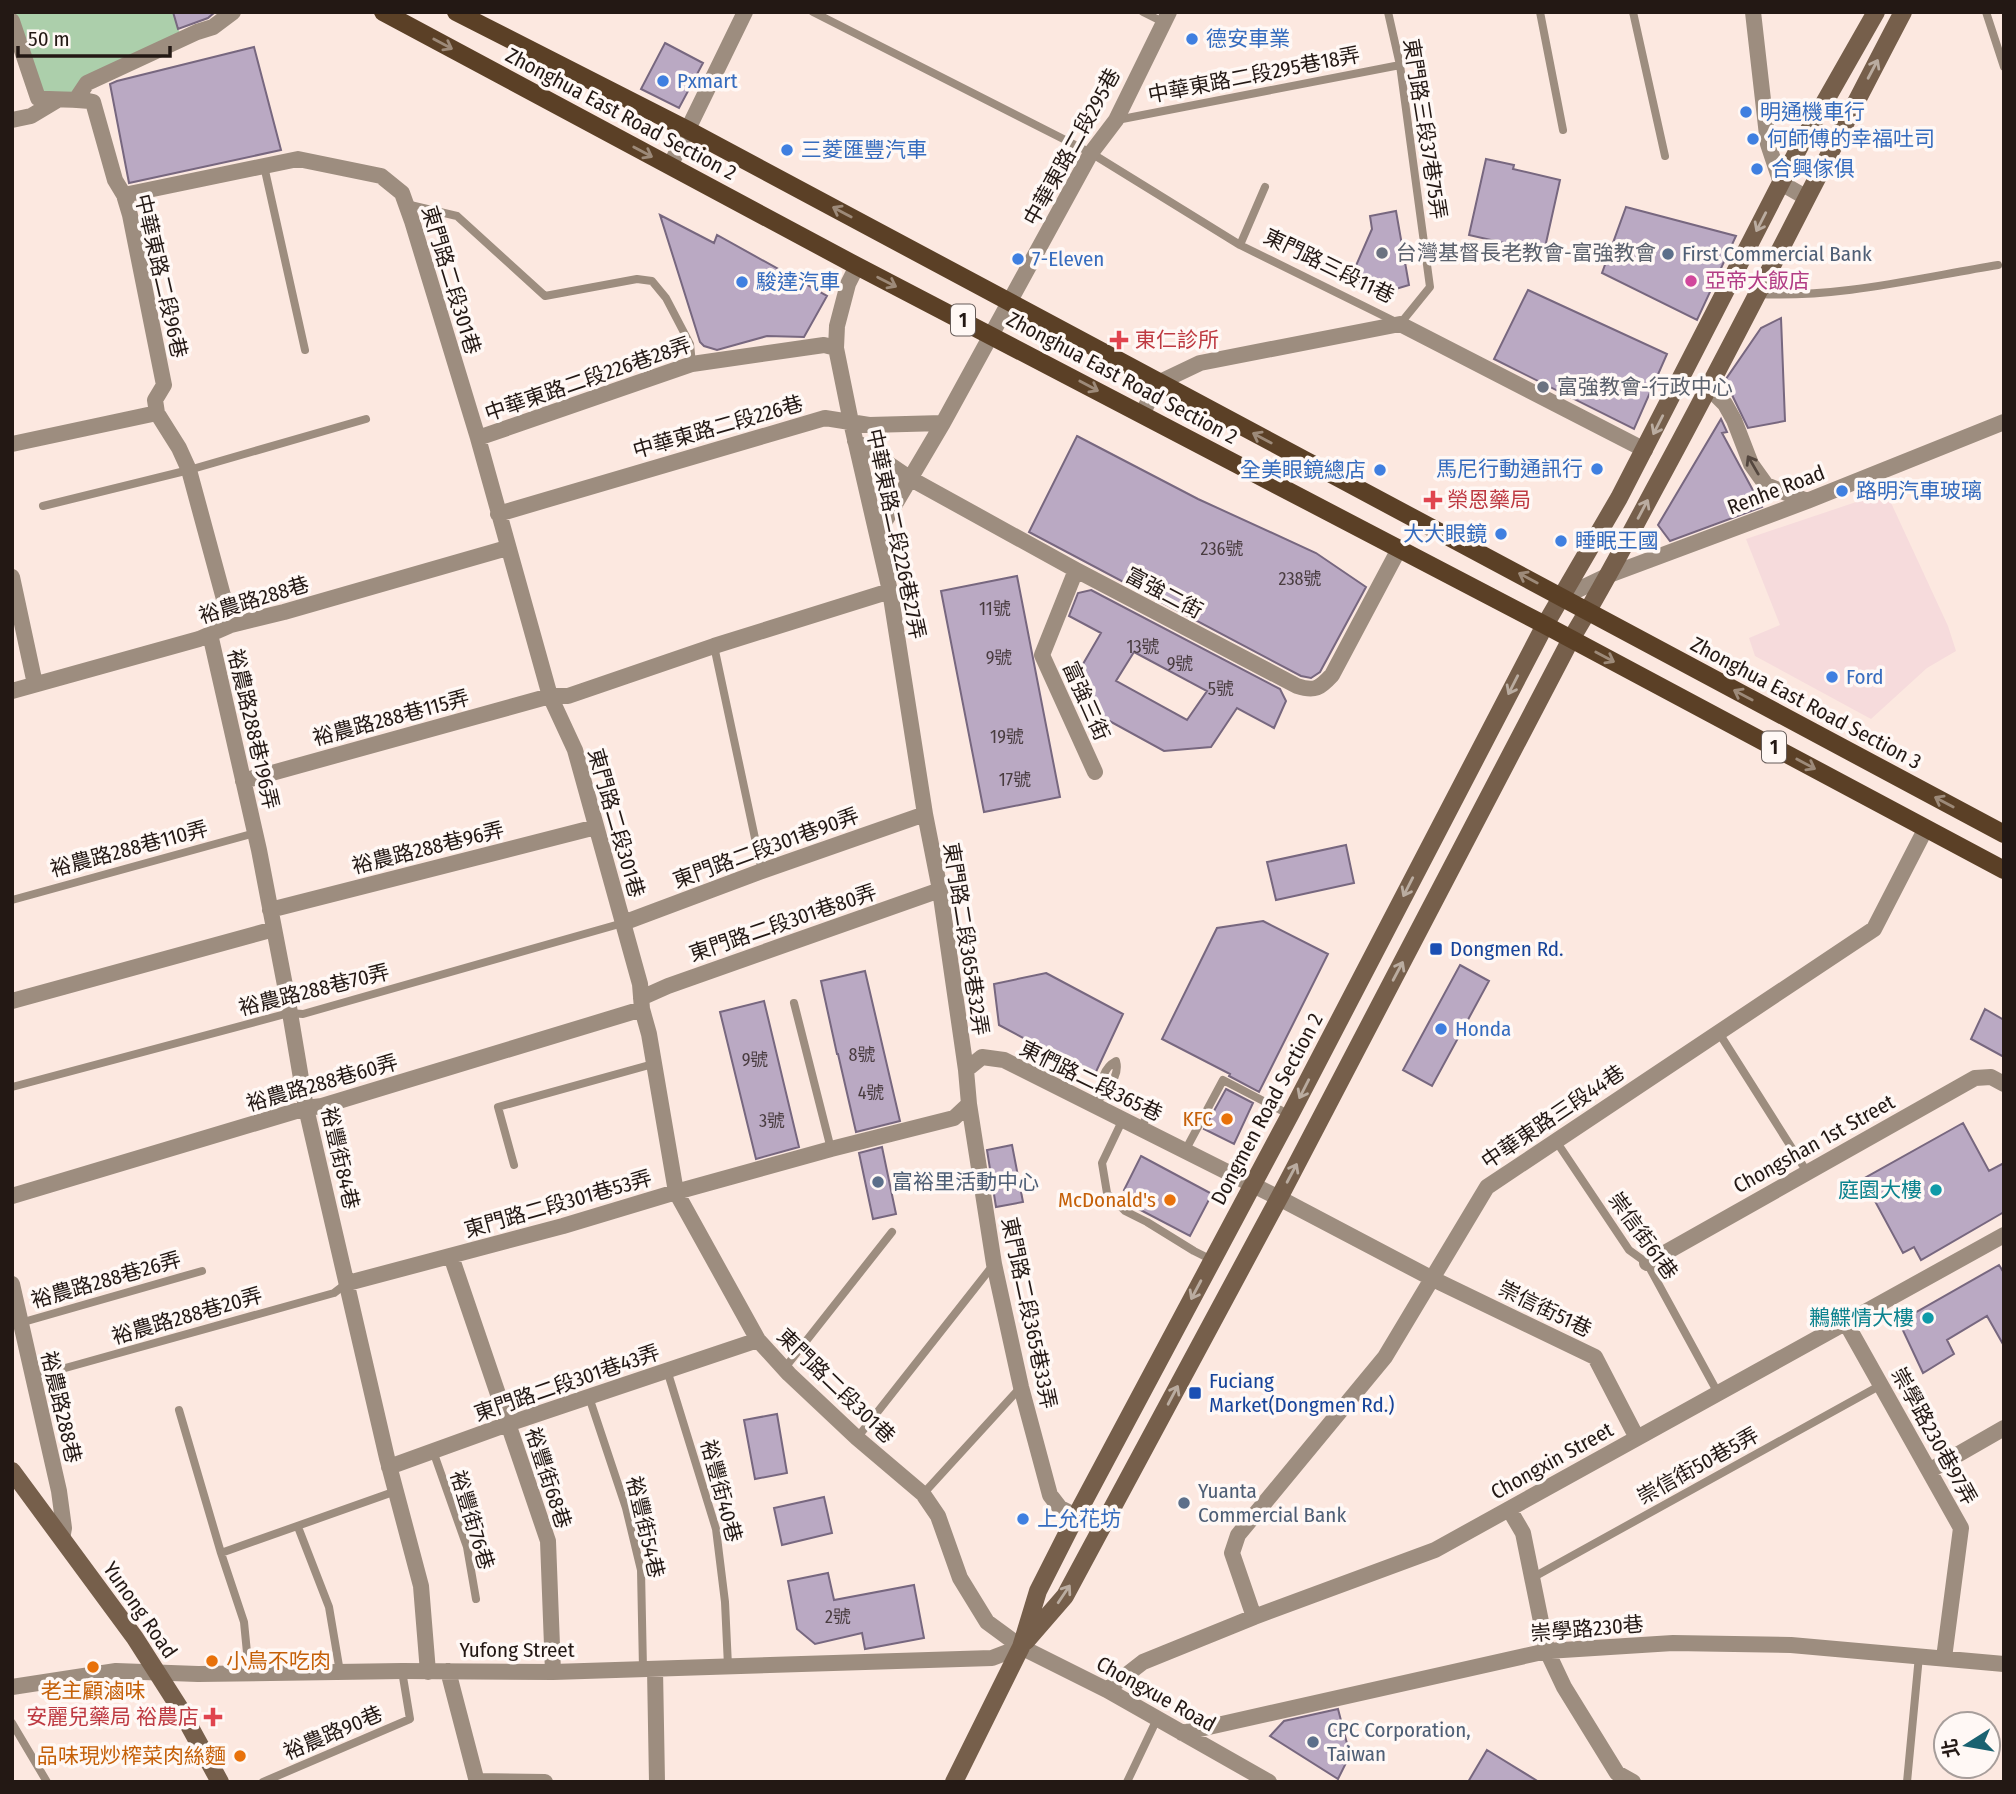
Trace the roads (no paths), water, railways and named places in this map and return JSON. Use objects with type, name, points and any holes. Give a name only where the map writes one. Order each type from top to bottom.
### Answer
[{"type":"main road","name":"Zhonghua East Road Section 2","points":[[383,12],[857,266],[1545,625]]},
{"type":"main road","name":"Zhonghua East Road Section 2","points":[[456,12],[688,130],[1587,612]]},
{"type":"main road","name":"Dongmen Road Section 2","points":[[954,1782],[1021,1647],[1038,1591],[1076,1516],[1290,1115],[1545,625],[1645,450],[1802,142],[1876,12]]},
{"type":"main road","name":"Dongmen Road Section 2","points":[[1021,1647],[1065,1596],[1279,1198],[1571,639],[1609,575],[1709,388],[1903,12]]},
{"type":"main road","name":"Zhonghua East Road Section 3","points":[[1587,612],[2004,834]]},
{"type":"main road","name":"1","points":[[1545,625],[2004,870]]},
{"type":"main road","name":"Yunong Road","points":[[12,1471],[157,1672],[220,1782]]},
{"type":"street","points":[[13,24],[38,98],[56,101],[77,98],[87,83],[197,32],[214,27],[233,12]]},
{"type":"street","points":[[670,166],[745,12]]},
{"type":"street","points":[[1754,12],[1768,144],[1781,183],[1807,198]]},
{"type":"street","name":"中華東路二段295巷","points":[[1011,302],[1091,153],[1116,120],[1166,17]]},
{"type":"street","name":"中華東路二段96巷","points":[[77,98],[93,102],[115,180],[124,195],[164,385],[155,400],[157,414]]},
{"type":"street","points":[[12,120],[31,116],[56,101]]},
{"type":"street","name":"東門路二段301巷","points":[[124,195],[298,159],[381,176],[402,193],[478,438],[550,696],[575,750],[640,984],[676,1192],[758,1340],[784,1369],[923,1494],[938,1516],[960,1578],[987,1622],[1021,1647]]},
{"type":"street","name":"中華東路二段226巷27弄","points":[[857,266],[848,284],[837,326],[836,348],[890,591],[925,814]]},
{"type":"street","points":[[878,533],[1011,302]]},
{"type":"street","name":"東門路三段11巷","points":[[1158,383],[1200,363],[1400,324],[1645,450]]},
{"type":"street","name":"中華東路二段226巷28弄","points":[[478,438],[692,364],[824,345],[836,348]]},
{"type":"street","points":[[1142,414],[1158,383]]},
{"type":"street","points":[[1709,388],[1725,404],[1751,464],[1766,485],[1807,501]]},
{"type":"street","points":[[12,443],[157,414],[179,448],[189,470],[230,625]]},
{"type":"street","name":"中華東路二段226巷","points":[[498,514],[825,418],[869,425],[943,423]]},
{"type":"street","name":"Renhe Road","points":[[1563,597],[1609,575],[1807,501],[2004,422]]},
{"type":"street","name":"富強二街","points":[[855,441],[911,478],[1076,570],[1309,690],[1322,686],[1332,675],[1399,549]]},
{"type":"street","name":"裕農路288巷","points":[[12,691],[199,639],[230,625],[296,609],[507,548]]},
{"type":"street","name":"富強三街","points":[[1076,570],[1042,655],[1095,772]]},
{"type":"street","points":[[12,577],[35,684]]},
{"type":"street","name":"裕農路288巷115弄","points":[[243,781],[550,696],[568,696],[714,646],[890,591]]},
{"type":"street","name":"裕農路288巷196弄","points":[[210,634],[255,833]]},
{"type":"street","name":"東門路二段301巷90弄","points":[[623,923],[925,814]]},
{"type":"street","name":"東門路二段365巷32弄","points":[[925,814],[940,890],[966,1070]]},
{"type":"street","name":"裕農路288巷96弄","points":[[271,910],[596,827]]},
{"type":"street","name":"中華東路三段44巷","points":[[1254,1617],[1232,1553],[1238,1535],[1385,1357],[1487,1186],[1874,929],[1926,828]]},
{"type":"street","name":"裕豐街84巷","points":[[255,833],[306,1108],[389,1468],[421,1586],[429,1672]]},
{"type":"street","name":"東門路二段301巷80弄","points":[[642,1004],[668,986],[940,890]]},
{"type":"street","points":[[12,1001],[274,929]]},
{"type":"street","name":"裕農路288巷60弄","points":[[12,1196],[306,1108],[334,1103],[642,1004]]},
{"type":"street","name":"東們路二段365巷","points":[[966,1070],[982,1057],[1004,1060],[1098,1100],[1123,1119],[1279,1198]]},
{"type":"street","points":[[676,1192],[954,1118],[969,1104],[966,1070]]},
{"type":"street","name":"Chongshan 1st Street","points":[[1647,1263],[1975,1078],[1991,1077],[2004,1084]]},
{"type":"street","name":"東門路二段365巷33弄","points":[[969,1104],[994,1264],[1021,1387],[1050,1495],[1060,1508],[1076,1516]]},
{"type":"street","name":"東門路二段301巷53弄","points":[[348,1283],[563,1226],[676,1192]]},
{"type":"street","name":"崇信街51巷","points":[[1279,1198],[1433,1279],[1595,1357],[1637,1438]]},
{"type":"street","name":"Chongxin Street","points":[[1107,1690],[1143,1662],[1254,1617],[1435,1550],[2004,1235]]},
{"type":"street","name":"東門路二段301巷53弄","points":[[450,1256],[508,1424]]},
{"type":"street","name":"裕農路288巷","points":[[12,1284],[59,1491],[64,1528],[62,1539]]},
{"type":"street","name":"崇學路230巷97弄","points":[[1846,1323],[1961,1528],[1944,1658]]},
{"type":"street","name":"東門路二段301巷43弄","points":[[389,1468],[508,1424],[758,1340]]},
{"type":"street","name":"裕豐街68巷","points":[[508,1424],[548,1541],[553,1672]]},
{"type":"street","points":[[1929,1471],[2003,1430]]},
{"type":"street","points":[[1509,1509],[1523,1533],[1548,1651],[1564,1687],[1615,1777],[1633,1782]]},
{"type":"street","name":"崇學路230巷","points":[[1182,1733],[1548,1651],[1686,1643],[1791,1645],[2004,1664]]},
{"type":"street","name":"Yufong Street","points":[[12,1687],[116,1671],[192,1674],[553,1672],[992,1658],[1021,1647]]},
{"type":"street","name":"Chongxue Road","points":[[1021,1647],[1107,1690],[1269,1782]]},
{"type":"street","points":[[649,1669],[657,1782]]},
{"type":"street","points":[[448,1671],[477,1781],[545,1782]]},
{"type":"lane","name":"東門路三段11巷","points":[[813,12],[1091,153],[1240,245],[1400,324]]},
{"type":"lane","points":[[1143,12],[1166,17]]},
{"type":"lane","name":"東門路三段37巷75弄","points":[[1388,12],[1400,65],[1430,287],[1400,324]]},
{"type":"lane","points":[[1540,12],[1563,130]]},
{"type":"lane","points":[[1633,12],[1665,156]]},
{"type":"lane","points":[[1986,12],[2004,67]]},
{"type":"lane","name":"中華東路二段295巷18弄","points":[[1116,120],[1400,65]]},
{"type":"lane","points":[[264,166],[305,350]]},
{"type":"lane","name":"東門路三段11巷","points":[[1240,245],[1265,187]]},
{"type":"lane","points":[[406,204],[457,216],[545,296],[637,279],[652,281],[666,298],[690,344],[692,364]]},
{"type":"lane","points":[[1758,294],[1794,296],[1839,292],[1997,265]]},
{"type":"lane","points":[[43,506],[189,470],[366,419]]},
{"type":"lane","points":[[714,646],[762,871]]},
{"type":"lane","name":"裕農路288巷110弄","points":[[12,900],[255,833]]},
{"type":"lane","name":"裕農路288巷70弄","points":[[12,1087],[289,1013],[303,1014],[623,923]]},
{"type":"lane","points":[[794,1003],[831,1149]]},
{"type":"lane","points":[[1718,1032],[1807,1172]]},
{"type":"lane","points":[[514,1165],[498,1107],[653,1064]]},
{"type":"lane","points":[[1185,1151],[1223,1080],[1290,1115]]},
{"type":"lane","points":[[1141,1128],[1153,1104]]},
{"type":"lane","points":[[1123,1119],[1102,1163],[1107,1193],[1125,1211],[1212,1260]]},
{"type":"lane","name":"崇信街61巷","points":[[1555,1140],[1629,1250],[1647,1263],[1718,1393]]},
{"type":"lane","points":[[784,1369],[892,1232]]},
{"type":"lane","points":[[858,1438],[994,1264]]},
{"type":"lane","name":"裕農路288巷26弄","points":[[20,1323],[202,1271]]},
{"type":"lane","name":"裕農路288巷20弄","points":[[33,1377],[334,1293],[348,1283]]},
{"type":"lane","name":"裕豐街40巷","points":[[667,1370],[716,1529],[725,1602],[728,1666]]},
{"type":"lane","name":"崇信街50巷5弄","points":[[1532,1578],[1881,1385]]},
{"type":"lane","points":[[923,1494],[1021,1387]]},
{"type":"lane","name":"裕豐街54巷","points":[[589,1397],[626,1508],[641,1570],[649,1669]]},
{"type":"lane","points":[[179,1410],[244,1622],[249,1672]]},
{"type":"lane","name":"裕豐街76巷","points":[[433,1451],[467,1546],[476,1599]]},
{"type":"lane","points":[[221,1553],[396,1491]]},
{"type":"lane","points":[[298,1527],[329,1607],[340,1672]]},
{"type":"lane","points":[[1907,1782],[1919,1656]]},
{"type":"lane","name":"裕農路90巷","points":[[263,1782],[410,1719],[401,1671]]},
{"type":"lane","points":[[1127,1782],[1157,1719]]},
{"type":"lane","points":[[12,1723],[47,1782]]},
{"type":"place","name":"德安車業","points":[[1192,39]]},
{"type":"place","name":"Pxmart","points":[[663,81]]},
{"type":"place","name":"明通機車行","points":[[1746,112]]},
{"type":"place","name":"何師傅的幸福吐司","points":[[1753,139]]},
{"type":"place","name":"三菱匯豐汽車","points":[[787,150]]},
{"type":"place","name":"合興傢俱","points":[[1757,169]]},
{"type":"place","name":"台灣基督長老教會-富強教會","points":[[1382,253]]},
{"type":"place","name":"First Commercial Bank","points":[[1668,254]]},
{"type":"place","name":"7-Eleven","points":[[1018,259]]},
{"type":"place","name":"亞帝大飯店","points":[[1691,281]]},
{"type":"place","name":"駿達汽車","points":[[742,282]]},
{"type":"place","name":"東仁診所","points":[[1119,340]]},
{"type":"place","name":"富強教會-行政中心","points":[[1543,387]]},
{"type":"place","name":"馬尼行動通訊行","points":[[1597,469]]},
{"type":"place","name":"全美眼鏡總店","points":[[1380,470]]},
{"type":"place","name":"路明汽車玻璃","points":[[1842,491]]},
{"type":"place","name":"榮恩藥局","points":[[1433,500]]},
{"type":"place","name":"大大眼鏡","points":[[1501,534]]},
{"type":"place","name":"睡眠王國","points":[[1561,541]]},
{"type":"place","name":"Ford","points":[[1832,677]]},
{"type":"place","name":"Dongmen Rd.","points":[[1436,949]]},
{"type":"place","name":"Honda","points":[[1441,1029]]},
{"type":"place","name":"KFC","points":[[1227,1119]]},
{"type":"place","name":"富裕里活動中心","points":[[878,1182]]},
{"type":"place","name":"庭園大樓","points":[[1936,1190]]},
{"type":"place","name":"McDonald's","points":[[1170,1200]]},
{"type":"place","name":"鶼鰈情大樓","points":[[1928,1318]]},
{"type":"place","name":"Fuciang Market(Dongmen Rd.)","points":[[1195,1393]]},
{"type":"place","name":"Yuanta Commercial Bank","points":[[1184,1503]]},
{"type":"place","name":"上允花坊","points":[[1023,1519]]},
{"type":"place","name":"小鳥不吃肉","points":[[212,1661]]},
{"type":"place","name":"老主顧滷味","points":[[93,1667]]},
{"type":"place","name":"安麗兒藥局 裕農店","points":[[213,1717]]},
{"type":"place","name":"CPC Corporation, Taiwan","points":[[1313,1742]]},
{"type":"place","name":"品味現炒榨菜肉絲麵","points":[[240,1756]]}]
